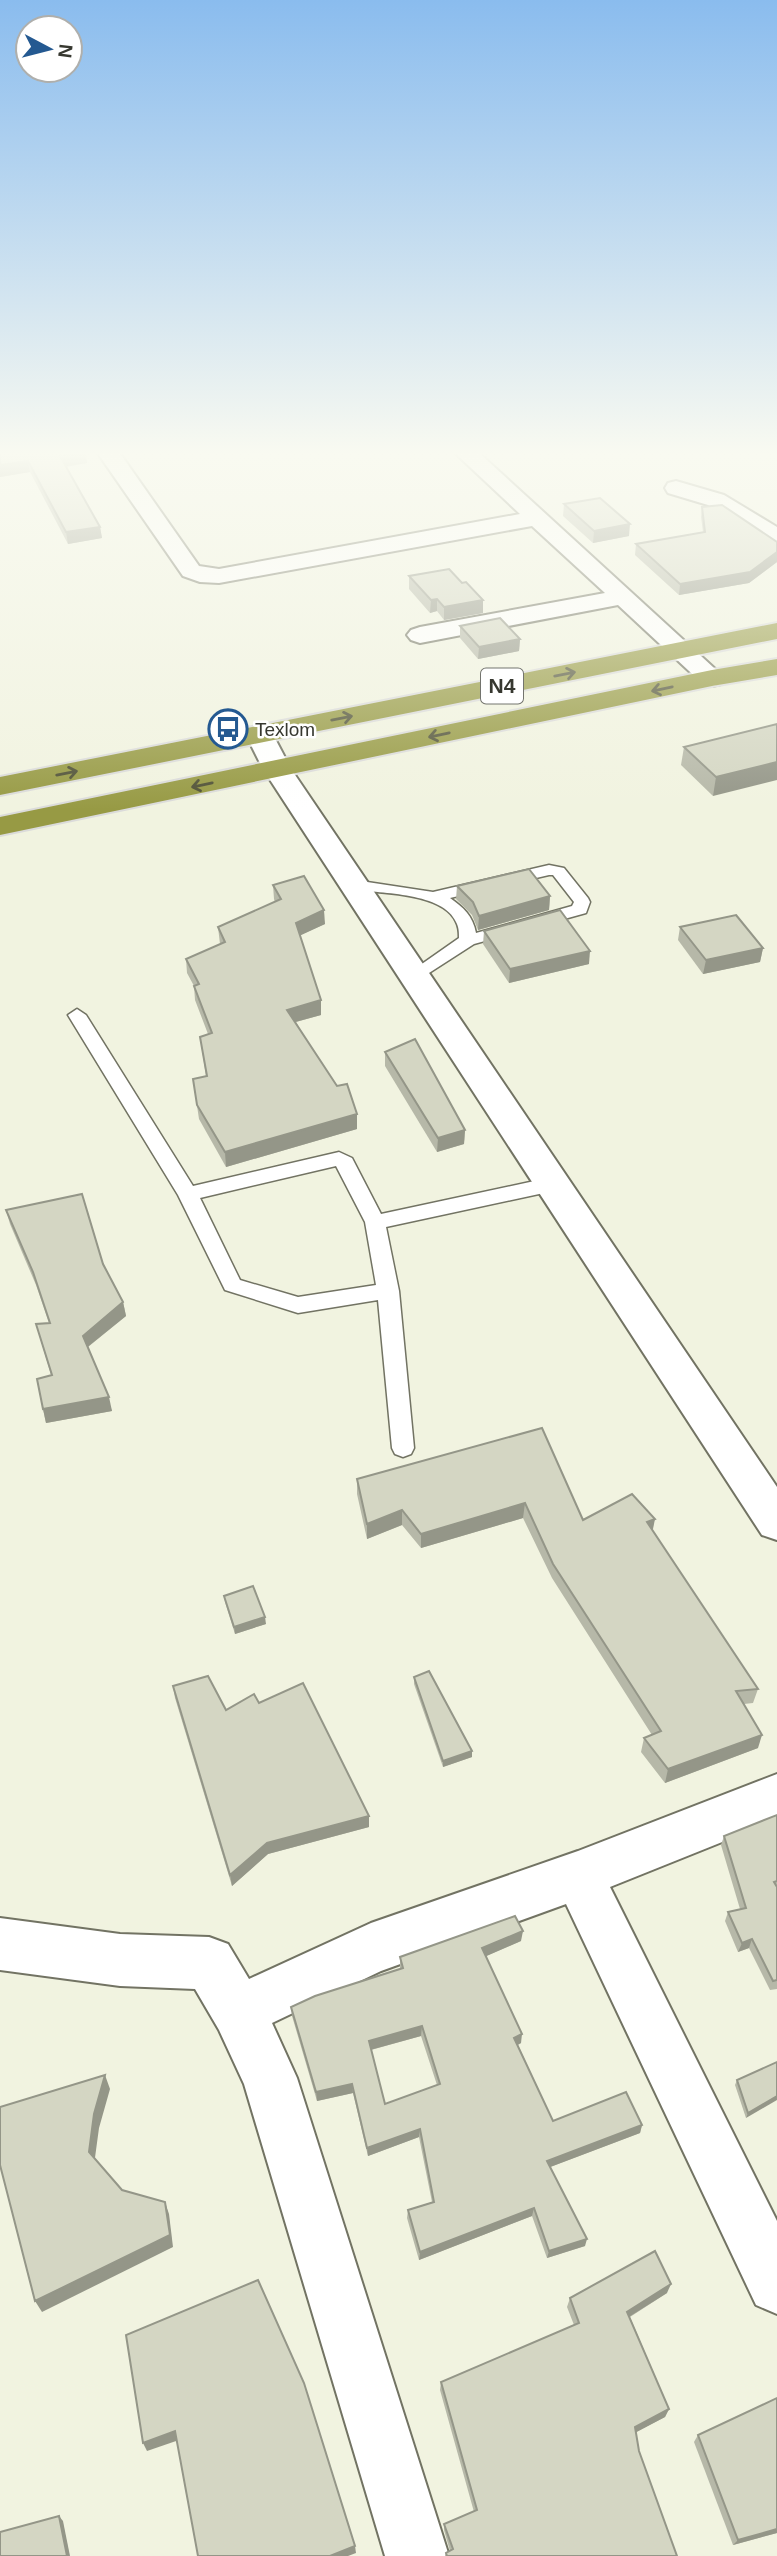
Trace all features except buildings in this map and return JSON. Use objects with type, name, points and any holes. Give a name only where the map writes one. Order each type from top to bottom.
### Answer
[{"type":"highway","name":"N4","points":[[0,786],[775,634]]},
{"type":"highway","name":"N4","points":[[0,826],[712,678],[777,667]]},
{"type":"street","points":[[192,571],[200,575],[219,576],[245,571]]},
{"type":"street","points":[[593,571],[712,678]]},
{"type":"street","points":[[420,635],[621,597]]},
{"type":"street","points":[[260,735],[277,769],[777,1522]]},
{"type":"street","points":[[238,2011],[371,1950],[578,1875],[777,1797]]},
{"type":"street","points":[[578,1875],[777,2284]]},
{"type":"street","points":[[0,1944],[120,1960],[209,1963],[238,2011],[270,2078],[417,2556]]},
{"type":"lane","points":[[354,885],[437,896],[549,870],[558,871],[582,902],[580,909],[468,940],[415,977]]},
{"type":"lane","points":[[437,896],[461,915],[468,940]]},
{"type":"lane","points":[[77,1014],[188,1194],[232,1285],[298,1305],[388,1291]]},
{"type":"lane","points":[[188,1194],[340,1159],[345,1163],[375,1222],[388,1291],[403,1448]]},
{"type":"lane","points":[[375,1222],[553,1184]]},
{"type":"place","name":"Texlom","points":[[228,729]]}]
